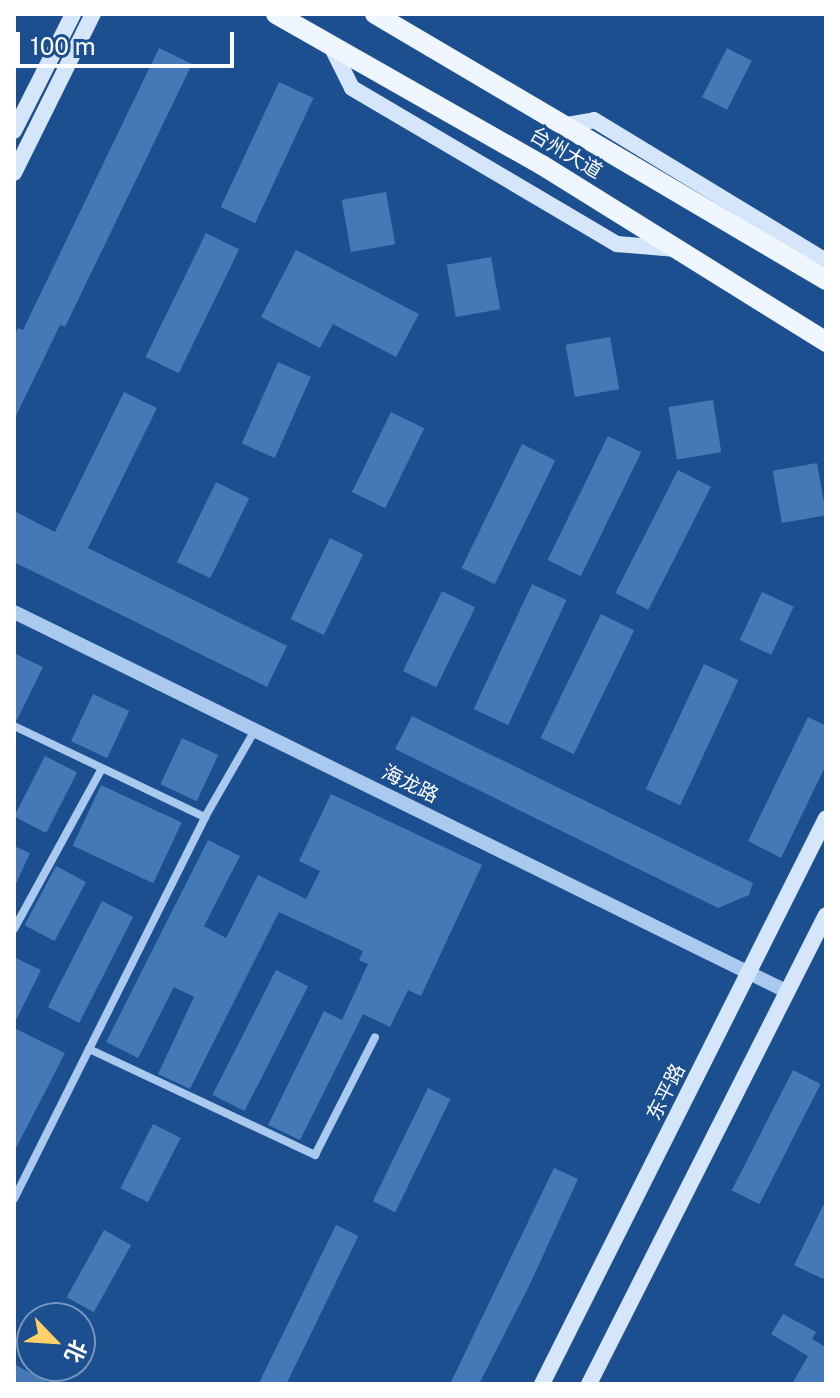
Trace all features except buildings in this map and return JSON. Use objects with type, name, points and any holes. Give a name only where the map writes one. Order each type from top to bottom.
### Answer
[{"type":"main road","points":[[14,131],[73,14]]},
{"type":"main road","points":[[14,173],[93,14]]},
{"type":"main road","name":"台州大道","points":[[276,14],[677,249],[826,342]]},
{"type":"main road","name":"台州大道","points":[[375,14],[826,280]]},
{"type":"main road","points":[[331,46],[352,88],[604,237],[617,244],[677,249]]},
{"type":"main road","points":[[567,125],[594,120],[826,261]]},
{"type":"main road","name":"东平路","points":[[542,1384],[826,818]]},
{"type":"main road","points":[[589,1384],[826,915]]},
{"type":"street","name":"海龙路","points":[[14,612],[788,992]]},
{"type":"street","points":[[14,726],[205,817]]},
{"type":"street","points":[[15,1195],[205,817],[255,730]]},
{"type":"street","points":[[14,929],[102,768]]},
{"type":"street","points":[[89,1049],[315,1155],[375,1037]]}]
